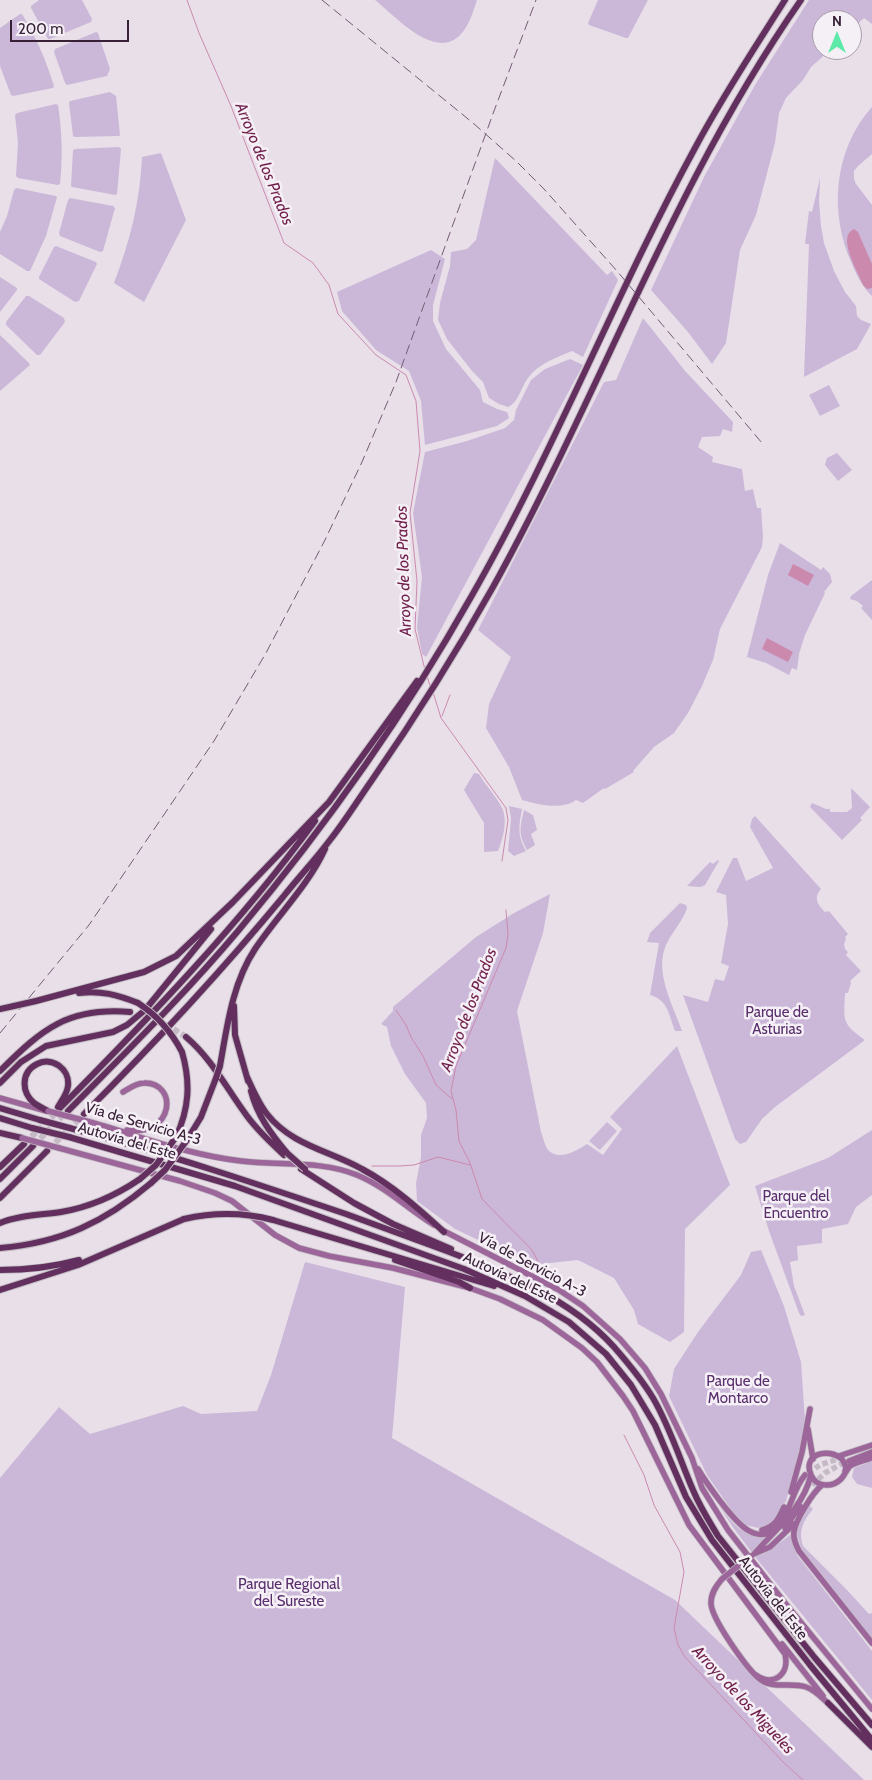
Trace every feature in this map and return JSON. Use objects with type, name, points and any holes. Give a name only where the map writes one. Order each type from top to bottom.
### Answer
[{"type":"highway","points":[[68,1111],[160,1017],[237,932],[317,833],[395,723],[438,654],[511,525],[649,238],[695,148],[727,92],[785,0]]},
{"type":"highway","points":[[85,1118],[246,942],[329,842],[401,738],[444,671],[493,587],[546,484],[662,244],[707,156],[738,100],[801,0]]},
{"type":"highway","points":[[48,1111],[34,1103],[24,1087],[24,1080],[28,1072],[36,1064],[48,1061],[62,1067],[66,1073],[68,1086],[67,1092],[58,1108],[152,1014],[231,926],[329,802],[438,654]]},
{"type":"highway","points":[[0,1009],[129,977],[159,966],[176,956],[233,902],[329,802]]},
{"type":"highway","points":[[0,1248],[44,1241],[93,1224],[131,1200],[171,1162],[201,1116],[216,1078],[242,974],[254,950],[300,889],[329,842]]},
{"type":"highway","points":[[0,1083],[21,1062],[46,1046],[113,1032],[137,1018],[233,902]]},
{"type":"highway","points":[[0,1223],[21,1217],[89,1206],[123,1190],[140,1179],[156,1164],[176,1137],[185,1116],[189,1094],[182,1052],[171,1032],[160,1020],[138,1003],[103,992],[51,997]]},
{"type":"highway","points":[[0,1071],[29,1042],[63,1021],[95,1012],[111,1010],[130,1012]]},
{"type":"highway","points":[[231,1019],[255,1106],[270,1132],[286,1154]]},
{"type":"highway","points":[[186,1037],[209,1060],[248,1118],[262,1135],[303,1169],[354,1204],[393,1224],[445,1246],[468,1259]]},
{"type":"highway","points":[[247,1077],[266,1114],[288,1134],[363,1169],[401,1196],[444,1232]]},
{"type":"highway","name":"Autovía del Este","points":[[0,1108],[236,1176],[468,1259],[510,1276],[554,1299],[614,1346],[639,1376],[664,1420],[694,1492],[718,1536],[815,1658],[872,1725]]},
{"type":"highway","name":"Autovía del Este","points":[[0,1118],[235,1186],[464,1269],[525,1296],[569,1322],[595,1344],[616,1365],[632,1385],[648,1411],[686,1496],[712,1540],[810,1665],[872,1740]]},
{"type":"highway","points":[[0,1131],[23,1141],[17,1150],[0,1166]]},
{"type":"highway","points":[[0,1179],[33,1146]]},
{"type":"highway","points":[[0,1198],[47,1151]]},
{"type":"highway","points":[[0,1290],[78,1264],[184,1219],[228,1213],[273,1220],[525,1296]]},
{"type":"highway","points":[[335,1238],[347,1244],[459,1282],[470,1288]]},
{"type":"highway","points":[[0,1270],[22,1270],[52,1266],[102,1254]]},
{"type":"highway","points":[[828,1703],[872,1747]]},
{"type":"main road","points":[[108,1128],[144,1131],[157,1125],[165,1114],[167,1104],[165,1096],[153,1084],[134,1085],[123,1092]]},
{"type":"main road","name":"Vía de Servicio A-3","points":[[0,1098],[40,1110],[85,1118],[108,1128],[200,1154],[240,1161],[315,1164],[341,1169],[380,1187],[444,1232],[559,1290],[583,1306],[620,1339],[645,1368],[673,1416],[692,1458],[702,1488],[728,1530],[872,1709]]},
{"type":"main road","points":[[23,1141],[100,1158],[215,1193],[232,1201],[275,1235],[299,1248],[329,1256],[393,1268],[470,1288],[500,1299],[543,1320],[582,1348],[597,1362],[633,1411],[688,1525],[785,1654],[786,1667],[779,1677],[767,1680],[756,1675]]},
{"type":"main road","points":[[742,1527],[756,1530],[766,1529],[778,1520],[789,1498],[802,1452],[810,1409]]},
{"type":"main road","points":[[807,1422],[813,1459]]},
{"type":"main road","points":[[839,1456],[872,1447]]},
{"type":"main road","points":[[872,1447],[848,1459],[872,1452]]},
{"type":"main road","points":[[754,1554],[785,1522],[801,1496],[809,1467],[817,1454],[828,1452],[839,1456],[845,1463],[846,1472]]},
{"type":"main road","points":[[692,1458],[708,1485],[742,1527],[755,1533],[765,1534],[778,1526],[790,1504],[797,1485],[808,1475]]},
{"type":"main road","points":[[808,1475],[822,1485],[836,1483],[843,1477],[849,1467],[872,1458]]},
{"type":"main road","points":[[812,1485],[788,1524],[776,1537],[722,1579],[713,1591],[710,1602],[717,1620],[744,1663],[756,1675],[768,1684],[806,1687],[813,1690],[828,1703]]},
{"type":"main road","points":[[822,1485],[815,1491],[798,1521],[794,1531],[794,1538],[799,1551],[872,1643]]},
{"type":"main road","points":[[754,1554],[770,1547],[798,1521]]},
{"type":"main road","points":[[716,1563],[725,1571],[828,1703]]},
{"type":"green space","points":[[39,0],[82,0],[92,19],[91,22],[48,39],[31,8]]},
{"type":"green space","points":[[375,0],[477,0],[468,23],[460,35],[450,42],[439,43],[427,40],[404,25]]},
{"type":"green space","points":[[598,0],[648,0],[628,38],[626,38],[589,25],[588,23]]},
{"type":"green space","points":[[809,0],[872,0],[872,24],[864,18],[862,20],[862,10],[812,10],[812,60],[819,60],[786,98],[779,113],[775,143],[756,215],[740,250],[726,343],[712,364],[688,332],[651,290],[705,175],[755,85]]},
{"type":"green space","points":[[22,14],[36,40],[54,86],[53,88],[13,96],[0,66],[0,28]]},
{"type":"green space","points":[[96,32],[98,33],[110,69],[107,76],[67,85],[54,52],[55,49]]},
{"type":"green space","points":[[110,92],[116,96],[120,135],[73,136],[70,101]]},
{"type":"green space","points":[[58,105],[61,134],[62,164],[60,184],[18,178],[16,176],[18,143],[15,115]]},
{"type":"green space","points":[[872,107],[872,154],[854,171],[854,179],[872,205],[872,296],[858,277],[852,264],[840,224],[838,204],[842,162],[859,124]]},
{"type":"green space","points":[[119,147],[121,149],[117,194],[71,186],[73,150]]},
{"type":"green space","points":[[161,153],[186,220],[144,302],[114,283],[133,221],[139,190],[142,157]]},
{"type":"green space","points":[[495,158],[607,275],[612,271],[618,280],[583,357],[572,351],[537,368],[528,378],[515,402],[508,407],[489,398],[483,382],[447,339],[438,320],[440,303],[450,266],[451,252],[467,249],[476,240]]},
{"type":"green space","points":[[820,178],[819,202],[824,243],[834,271],[845,292],[856,306],[857,316],[871,324],[857,349],[804,377],[809,244],[805,244],[809,211],[812,212]]},
{"type":"green space","points":[[16,188],[57,197],[46,236],[30,271],[0,254],[0,232]]},
{"type":"green space","points":[[70,198],[113,206],[115,208],[103,251],[100,252],[60,236],[59,233]]},
{"type":"green space","points":[[56,246],[97,264],[79,301],[75,302],[39,279]]},
{"type":"green space","points":[[431,250],[445,259],[433,305],[433,321],[446,349],[480,390],[483,402],[507,412],[509,418],[497,426],[425,445],[421,401],[409,371],[376,350],[342,311],[337,292]]},
{"type":"green space","points":[[0,277],[17,288],[17,290],[0,312]]},
{"type":"green space","points":[[26,296],[29,296],[64,318],[65,322],[40,355],[37,355],[6,325],[6,322]]},
{"type":"green space","points":[[643,318],[686,372],[733,422],[732,432],[723,429],[720,436],[702,437],[698,447],[713,457],[712,462],[742,469],[745,491],[753,489],[757,508],[761,508],[762,547],[720,629],[713,660],[702,686],[688,713],[674,733],[654,747],[634,772],[604,788],[583,803],[576,800],[557,806],[536,804],[522,800],[509,767],[486,728],[489,704],[511,657],[478,630],[604,382],[616,380]]},
{"type":"green space","points":[[0,335],[30,365],[0,391]]},
{"type":"green space","points":[[570,359],[583,365],[426,657],[422,654],[417,627],[422,577],[413,513],[425,452],[467,441],[505,428],[514,420],[516,410],[531,380],[545,369]]},
{"type":"green space","points":[[829,385],[840,406],[820,416],[809,395]]},
{"type":"green space","points":[[837,453],[852,470],[838,481],[825,465],[827,458]]},
{"type":"green space","points":[[780,543],[821,570],[823,567],[830,574],[832,582],[824,592],[805,635],[799,654],[797,670],[792,668],[789,675],[766,663],[747,657],[768,575]]},
{"type":"green space","points":[[872,580],[872,620],[861,608],[863,606],[857,601],[850,599],[851,596]]},
{"type":"green space","points":[[474,773],[479,774],[497,799],[504,813],[504,830],[498,851],[484,852],[484,823],[464,790]]},
{"type":"green space","points":[[851,788],[870,807],[860,818],[862,820],[842,840],[810,807],[812,803],[830,809],[830,812],[847,812],[852,808]]},
{"type":"green space","points":[[509,806],[522,809],[520,830],[521,840],[526,851],[514,856],[508,851],[511,819]]},
{"type":"green space","points":[[524,810],[533,815],[537,830],[531,834],[535,845],[527,850],[522,839],[521,830]]},
{"type":"green space","name":"Parque de Asturias","points":[[755,816],[821,889],[817,895],[819,904],[825,912],[829,911],[848,934],[845,937],[844,944],[848,952],[846,955],[861,971],[850,981],[848,993],[845,993],[845,1016],[848,1025],[865,1040],[775,1107],[762,1119],[746,1142],[740,1144],[735,1139],[683,995],[708,1002],[715,979],[724,981],[729,966],[721,963],[728,924],[726,895],[716,892],[733,858],[737,858],[746,881],[773,868],[750,827]]},
{"type":"green space","points":[[718,860],[705,885],[701,887],[687,886],[710,862],[713,864]]},
{"type":"green space","points":[[550,894],[543,933],[517,1011],[545,1145],[553,1154],[563,1155],[587,1144],[603,1155],[622,1129],[610,1117],[677,1046],[730,1185],[685,1229],[684,1332],[670,1342],[638,1324],[634,1310],[614,1278],[578,1260],[531,1265],[455,1229],[417,1201],[416,1183],[421,1157],[421,1135],[427,1118],[426,1103],[405,1074],[391,1046],[387,1027],[381,1024],[393,1011],[393,1007],[476,937],[514,913]]},
{"type":"green space","points":[[680,903],[686,905],[687,908],[666,945],[662,966],[666,988],[682,1031],[675,1031],[664,1004],[661,1000],[650,995],[659,943],[647,942],[650,933]]},
{"type":"green space","points":[[607,1122],[617,1131],[600,1150],[589,1141]]},
{"type":"green space","name":"Parque del Encuentro","points":[[872,1130],[872,1195],[856,1207],[848,1224],[822,1229],[822,1243],[797,1246],[798,1260],[790,1262],[794,1286],[805,1315],[801,1316],[769,1231],[755,1186],[828,1158]]},
{"type":"green space","name":"Parque de Montarco","points":[[761,1250],[784,1306],[801,1362],[805,1421],[786,1501],[770,1524],[758,1528],[746,1525],[733,1512],[707,1475],[669,1396],[674,1369],[698,1332],[741,1275],[751,1252]]},
{"type":"green space","name":"Parque Regional del Sureste","points":[[305,1262],[405,1287],[392,1438],[675,1600],[864,1780],[0,1780],[0,1478],[59,1407],[90,1434],[183,1406],[201,1414],[257,1411],[271,1375]]},
{"type":"green space","points":[[872,1461],[872,1488],[857,1484],[852,1477],[854,1468]]},
{"type":"green space","points":[[718,1504],[737,1527],[749,1534],[767,1538],[755,1547],[761,1555],[791,1534],[797,1555],[872,1651],[872,1700],[756,1558]]},
{"type":"green space","points":[[809,1505],[813,1509],[802,1526],[803,1546],[869,1614],[872,1613],[872,1638],[801,1548],[796,1531]]},
{"type":"shaded area","points":[[854,229],[858,232],[872,264],[872,288],[867,289],[863,285],[850,255],[847,239],[849,233]]},
{"type":"shaded area","points":[[793,564],[814,575],[808,586],[788,575]]},
{"type":"shaded area","points":[[767,638],[793,652],[788,662],[762,649]]},
{"type":"waterway","name":"Arroyo de los Prados","points":[[187,0],[199,33],[231,106],[284,243],[313,263],[329,285],[338,314],[376,355],[406,375],[416,401],[420,451],[410,513],[417,581],[415,629],[425,670]]},
{"type":"waterway","name":"Arroyo de los Prados","points":[[427,676],[430,686]]},
{"type":"waterway","name":"Arroyo de los Prados","points":[[433,692],[441,718],[506,808],[508,820],[502,861]]},
{"type":"waterway","points":[[442,716],[450,695]]},
{"type":"waterway","name":"Arroyo de los Prados","points":[[506,910],[508,934],[506,948],[456,1066],[451,1091],[456,1110],[459,1141],[470,1163],[482,1199],[532,1250],[542,1269]]},
{"type":"waterway","points":[[396,1010],[423,1056],[436,1085],[452,1099]]},
{"type":"waterway","points":[[372,1166],[414,1165],[438,1157],[470,1165]]},
{"type":"waterway","name":"Arroyo de los Migueles","points":[[624,1435],[644,1475],[654,1505],[680,1552],[684,1572],[674,1628],[678,1645],[685,1657],[784,1763],[803,1780]]},
{"type":"tunnel","points":[[166,1024],[186,1037]]},
{"type":"tunnel","points":[[25,1143],[59,1110]]},
{"type":"tunnel","points":[[34,1145],[67,1111]]},
{"type":"tunnel","points":[[49,1149],[81,1117]]},
{"type":"tunnel","points":[[808,1473],[820,1465],[847,1456]]},
{"type":"tunnel","points":[[812,1485],[825,1473],[847,1461]]},
{"type":"railway","points":[[322,0],[473,123],[544,189],[617,271],[762,443]]},
{"type":"railway","points":[[0,1033],[89,925],[214,741],[266,653],[325,540],[362,462],[396,382],[536,0]]}]
